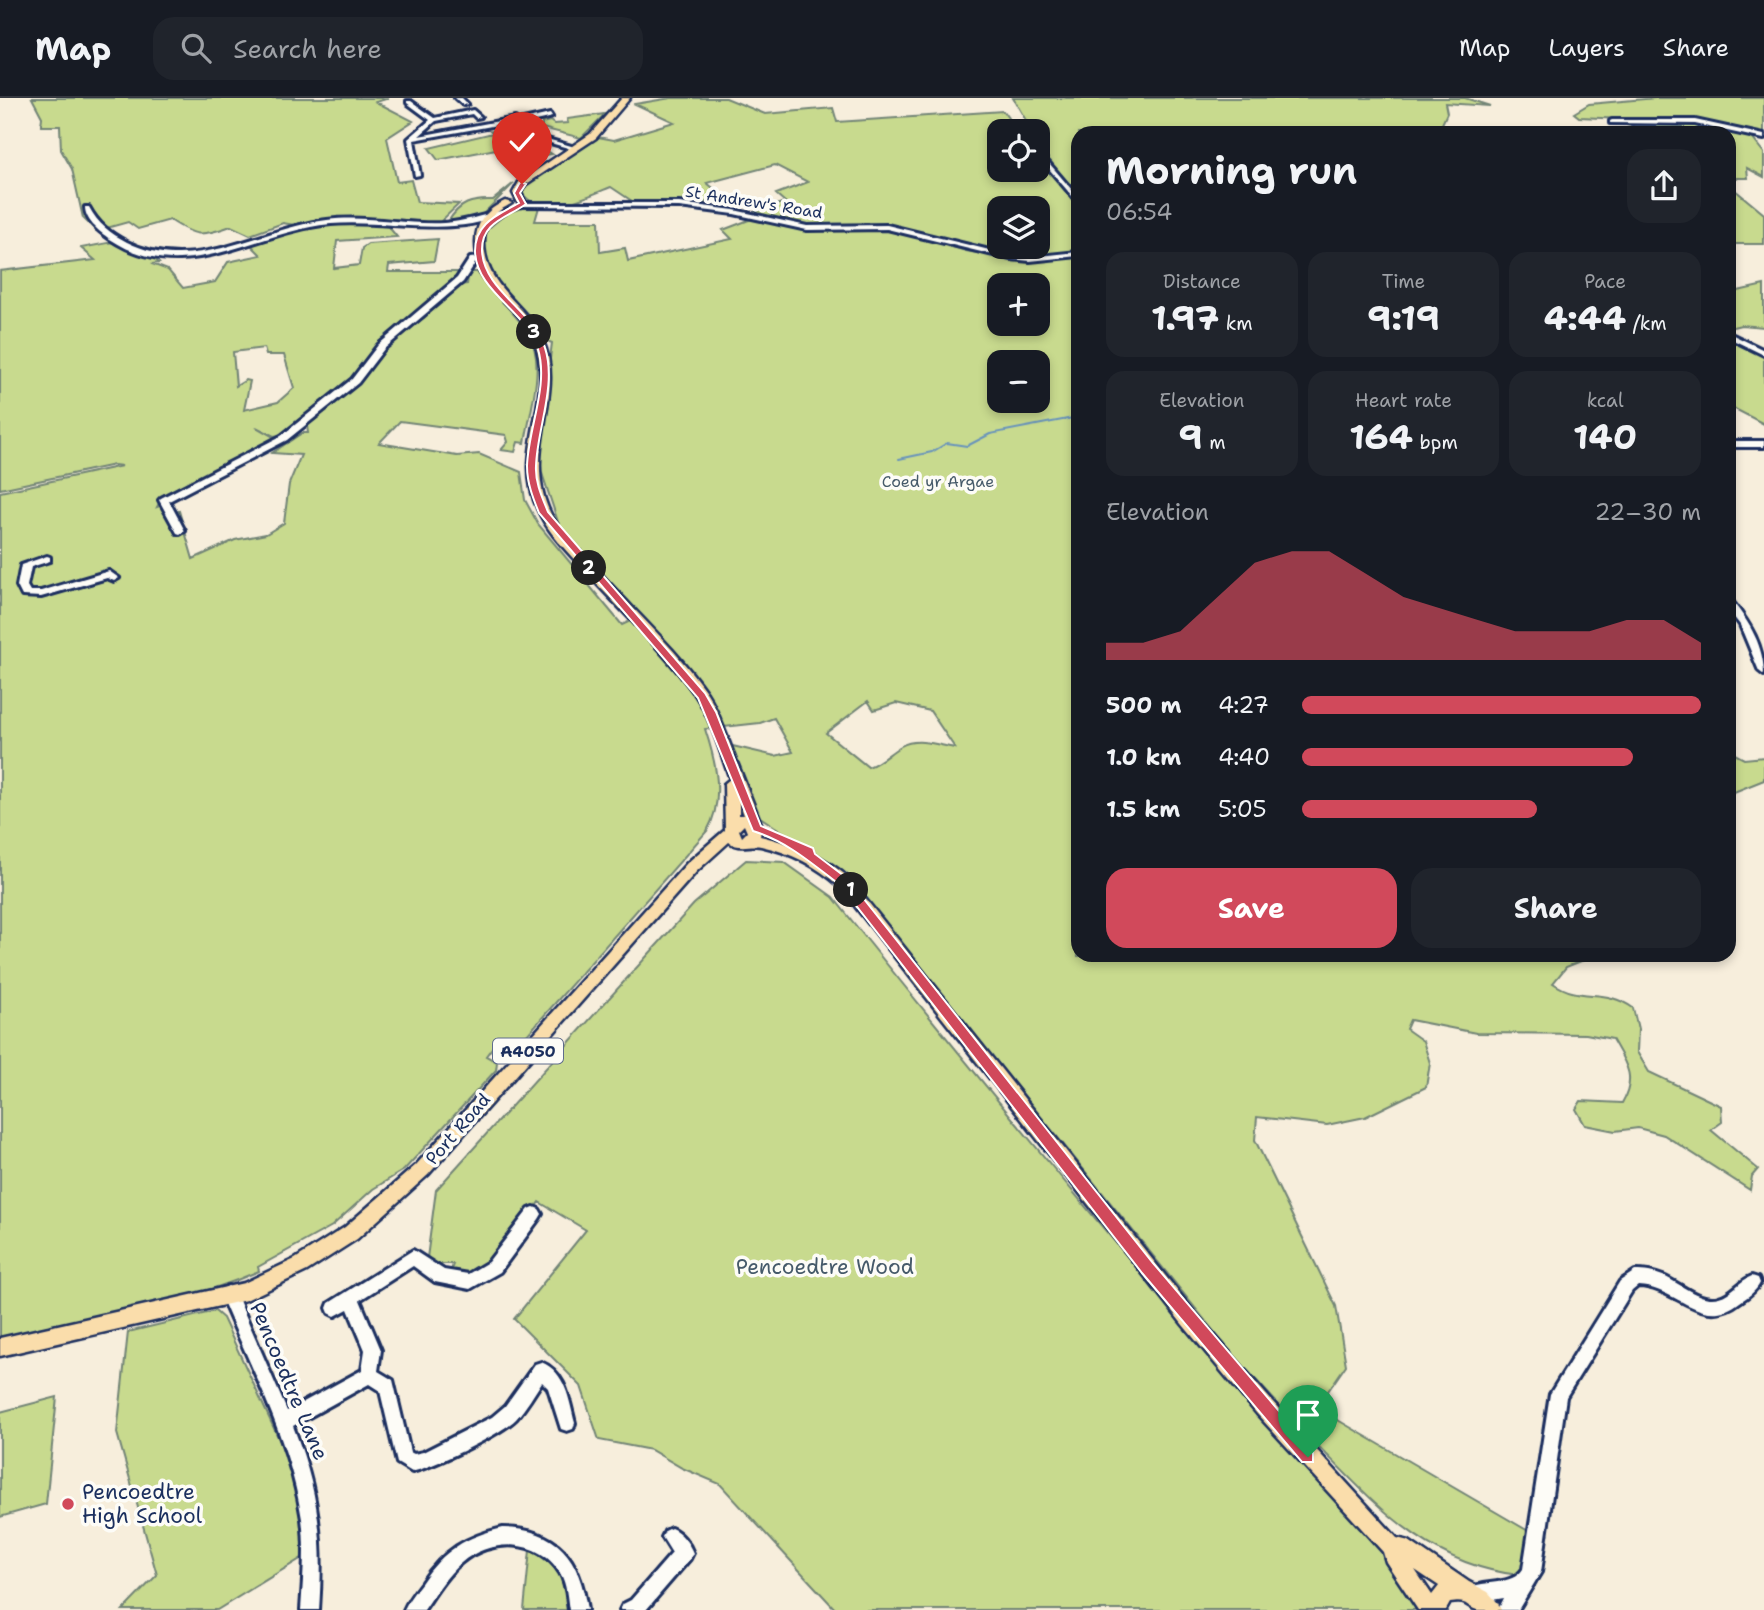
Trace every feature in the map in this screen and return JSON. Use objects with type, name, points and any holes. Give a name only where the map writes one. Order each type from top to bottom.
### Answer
[{"type":"main road","points":[[516,203],[513,188],[577,147],[602,126],[619,98]]},
{"type":"main road","points":[[614,109],[626,98]]},
{"type":"main road","points":[[516,203],[519,187],[541,170]]},
{"type":"main road","points":[[480,234],[501,213],[516,203]]},
{"type":"main road","points":[[516,203],[485,219],[480,234],[481,264],[492,285],[531,327],[542,349],[544,375],[531,467],[539,502],[559,534],[702,696],[716,725],[729,765],[744,832]]},
{"type":"main road","points":[[729,765],[744,832]]},
{"type":"main road","points":[[744,832],[811,857],[849,887],[1071,1172],[1236,1375],[1393,1548],[1393,1555],[1433,1610],[1443,1595],[1469,1593]]},
{"type":"main road","name":"Port Road","points":[[0,1347],[246,1291],[301,1265],[357,1229],[422,1170],[684,879],[744,832]]},
{"type":"main road","points":[[1393,1548],[1402,1548],[1491,1610]]},
{"type":"street","points":[[417,98],[409,102],[434,120]]},
{"type":"street","points":[[411,139],[434,120],[475,115]]},
{"type":"street","points":[[517,123],[550,116]]},
{"type":"street","points":[[1612,122],[1654,119],[1713,126]]},
{"type":"street","points":[[411,139],[514,120],[535,137],[577,147]]},
{"type":"street","points":[[1736,131],[1764,137]]},
{"type":"street","points":[[411,139],[416,175]]},
{"type":"street","points":[[1050,167],[1071,192]]},
{"type":"street","name":"St Andrew's Road","points":[[516,203],[707,208],[819,229],[887,227],[957,247],[1020,259],[1071,255]]},
{"type":"street","points":[[604,208],[620,207],[670,213],[684,209]]},
{"type":"street","points":[[87,208],[100,229],[135,252],[155,257],[205,256],[281,232],[327,222],[399,220],[434,225],[485,219],[501,213]]},
{"type":"street","points":[[180,531],[164,500],[284,438],[355,381],[389,339],[447,292],[468,270],[481,264]]},
{"type":"street","points":[[1736,337],[1764,353]]},
{"type":"street","points":[[1736,444],[1764,444]]},
{"type":"street","points":[[47,559],[26,565],[22,586],[26,594],[41,594],[109,574],[114,578]]},
{"type":"street","points":[[1736,613],[1745,624],[1764,671]]},
{"type":"street","points":[[335,1308],[413,1257],[441,1278],[470,1282],[494,1267],[534,1214]]},
{"type":"street","points":[[1507,1610],[1532,1572],[1541,1525],[1558,1394],[1626,1286],[1635,1278],[1658,1279],[1702,1305],[1713,1307],[1725,1304],[1752,1283]]},
{"type":"street","name":"Pencoedtre Lane","points":[[228,1294],[286,1421],[301,1464],[313,1518],[315,1566],[310,1610]]},
{"type":"street","points":[[352,1299],[373,1349],[369,1375]]},
{"type":"street","points":[[369,1375],[387,1386],[403,1457],[412,1463],[425,1460],[498,1423],[511,1412],[541,1370],[555,1383],[567,1423]]},
{"type":"street","points":[[286,1421],[369,1375]]},
{"type":"street","points":[[413,1610],[460,1553],[502,1536],[538,1540],[553,1548],[567,1565],[578,1589],[578,1610]]},
{"type":"street","points":[[629,1610],[637,1606],[684,1553],[671,1537]]},
{"type":"street","points":[[1469,1593],[1511,1588],[1526,1581]]},
{"type":"green space","points":[[32,98],[389,98],[376,102],[413,121],[387,138],[397,182],[411,180],[417,202],[459,204],[439,223],[393,219],[340,220],[300,226],[283,223],[250,235],[231,226],[199,234],[170,220],[138,229],[128,222],[96,231],[83,218],[72,169],[61,150],[60,126],[41,126],[42,117]]},
{"type":"green space","points":[[671,98],[726,98],[765,114],[833,108],[837,122],[1003,111],[1009,119],[987,119],[987,182],[1050,182],[1050,169],[1071,194],[1071,254],[1050,256],[1050,196],[987,196],[987,251],[891,226],[811,227],[748,214],[785,202],[776,194],[808,182],[775,165],[707,183],[723,196],[695,206],[635,203],[611,187],[578,200],[553,205],[541,205],[522,193],[528,183],[598,137],[614,140],[674,122],[635,104]]},
{"type":"green space","points":[[1013,98],[1465,98],[1490,106],[1445,103],[1447,113],[1442,124],[1444,126],[1071,126],[1071,189],[1050,163],[1050,119],[1025,119]]},
{"type":"green space","points":[[1656,98],[1764,98],[1764,139],[1753,139],[1764,153],[1764,177],[1747,168],[1748,178],[1736,178],[1736,126],[1629,126],[1623,124],[1623,119],[1579,117],[1574,113],[1589,104]]},
{"type":"green space","points":[[605,114],[581,138],[542,128],[542,123],[550,121],[554,124],[568,123],[567,119]]},
{"type":"green space","points":[[520,129],[522,131],[502,135],[508,143],[541,147],[552,154],[518,155],[496,149],[438,160],[429,148],[493,133],[491,131],[499,133]]},
{"type":"green space","points":[[514,183],[479,218],[448,222],[462,206],[479,200],[493,200]]},
{"type":"green space","points":[[1736,191],[1764,214],[1764,244],[1736,244]]},
{"type":"green space","name":"Coed yr Argae","points":[[531,206],[539,207],[535,221],[599,221],[600,252],[625,248],[628,261],[732,239],[723,230],[754,218],[817,230],[893,229],[987,255],[987,259],[1021,261],[1071,256],[1071,962],[1579,962],[1566,967],[1553,983],[1573,992],[1612,998],[1633,1008],[1638,1029],[1637,1052],[1649,1072],[1721,1106],[1722,1122],[1711,1130],[1758,1169],[1752,1176],[1750,1190],[1664,1135],[1638,1128],[1615,1131],[1585,1125],[1576,1109],[1581,1101],[1622,1103],[1629,1085],[1628,1070],[1612,1039],[1586,1034],[1476,1033],[1410,1020],[1406,1029],[1423,1041],[1430,1063],[1426,1087],[1365,1117],[1327,1125],[1257,1117],[1255,1140],[1336,1306],[1346,1365],[1326,1394],[1312,1405],[1530,1532],[1528,1563],[1519,1575],[1489,1570],[1437,1549],[1392,1517],[1350,1478],[1287,1414],[1220,1339],[844,872],[760,817],[749,805],[728,745],[775,756],[793,752],[774,718],[760,723],[705,729],[717,781],[716,807],[707,831],[519,1044],[510,1048],[495,1044],[486,1056],[497,1062],[496,1070],[404,1170],[373,1189],[332,1226],[258,1267],[259,1271],[164,1303],[0,1338],[0,492],[122,466],[114,465],[0,489],[0,271],[95,260],[81,248],[113,242],[156,260],[159,263],[152,264],[168,270],[183,288],[215,282],[228,262],[261,255],[250,244],[326,223],[384,221],[397,237],[337,241],[334,268],[359,265],[362,248],[368,244],[438,239],[434,261],[389,265],[388,272],[463,272],[456,282],[397,329],[359,374],[286,434],[274,436],[256,427],[277,439],[160,501],[157,507],[163,505],[173,512],[179,511],[193,559],[235,540],[266,534],[284,523],[289,484],[301,455],[272,453],[302,433],[308,433],[307,426],[363,379],[384,350],[407,327],[424,318],[458,285],[467,284],[469,272],[477,272],[524,326],[534,347],[537,374],[525,443],[518,442],[515,452],[501,450],[508,442],[506,435],[400,421],[379,443],[457,456],[479,454],[521,472],[525,500],[538,524],[622,625],[637,618],[560,528],[537,458],[552,343],[542,339],[486,268],[484,232],[508,212]],"holes":[[[264,348],[266,355],[284,355],[294,388],[278,402],[244,410],[250,381],[246,380],[236,386],[233,352]],[[868,701],[874,710],[896,703],[930,711],[955,748],[928,742],[907,743],[868,767],[826,733]]]},
{"type":"green space","points":[[1764,285],[1764,327],[1736,326],[1736,291]]},
{"type":"green space","points":[[1736,341],[1748,344],[1764,354],[1764,424],[1736,410]]},
{"type":"green space","points":[[1736,755],[1744,759],[1764,757],[1764,780],[1736,791]]},
{"type":"green space","name":"Pencoedtre Wood","points":[[746,860],[784,862],[833,897],[1166,1303],[1279,1437],[1376,1545],[1408,1590],[1417,1610],[836,1610],[720,1484],[682,1468],[651,1450],[599,1440],[581,1386],[514,1319],[586,1230],[539,1202],[498,1259],[473,1274],[450,1274],[453,1264],[433,1264],[427,1258],[436,1190],[694,904]]},
{"type":"green space","points":[[215,1311],[223,1318],[296,1476],[310,1553],[217,1610],[123,1610],[157,1575],[117,1433],[128,1332]]},
{"type":"green space","points":[[57,1397],[46,1504],[0,1517],[0,1412]]},
{"type":"green space","points":[[530,1550],[546,1560],[559,1574],[568,1590],[571,1610],[524,1610]]},
{"type":"waterway","points":[[899,459],[932,452],[947,443],[967,446],[990,434],[1071,418]]},
{"type":"place","name":"Pencoedtre High School","points":[[68,1504]]},
{"type":"route","points":[[522,184],[517,193],[523,204],[505,211],[488,223],[480,234],[478,253],[488,279],[531,327],[542,349],[544,375],[531,467],[534,490],[544,513],[574,552],[702,696],[711,712],[729,765],[757,828],[808,851],[811,857],[844,882],[1147,1268],[1308,1457]]}]
